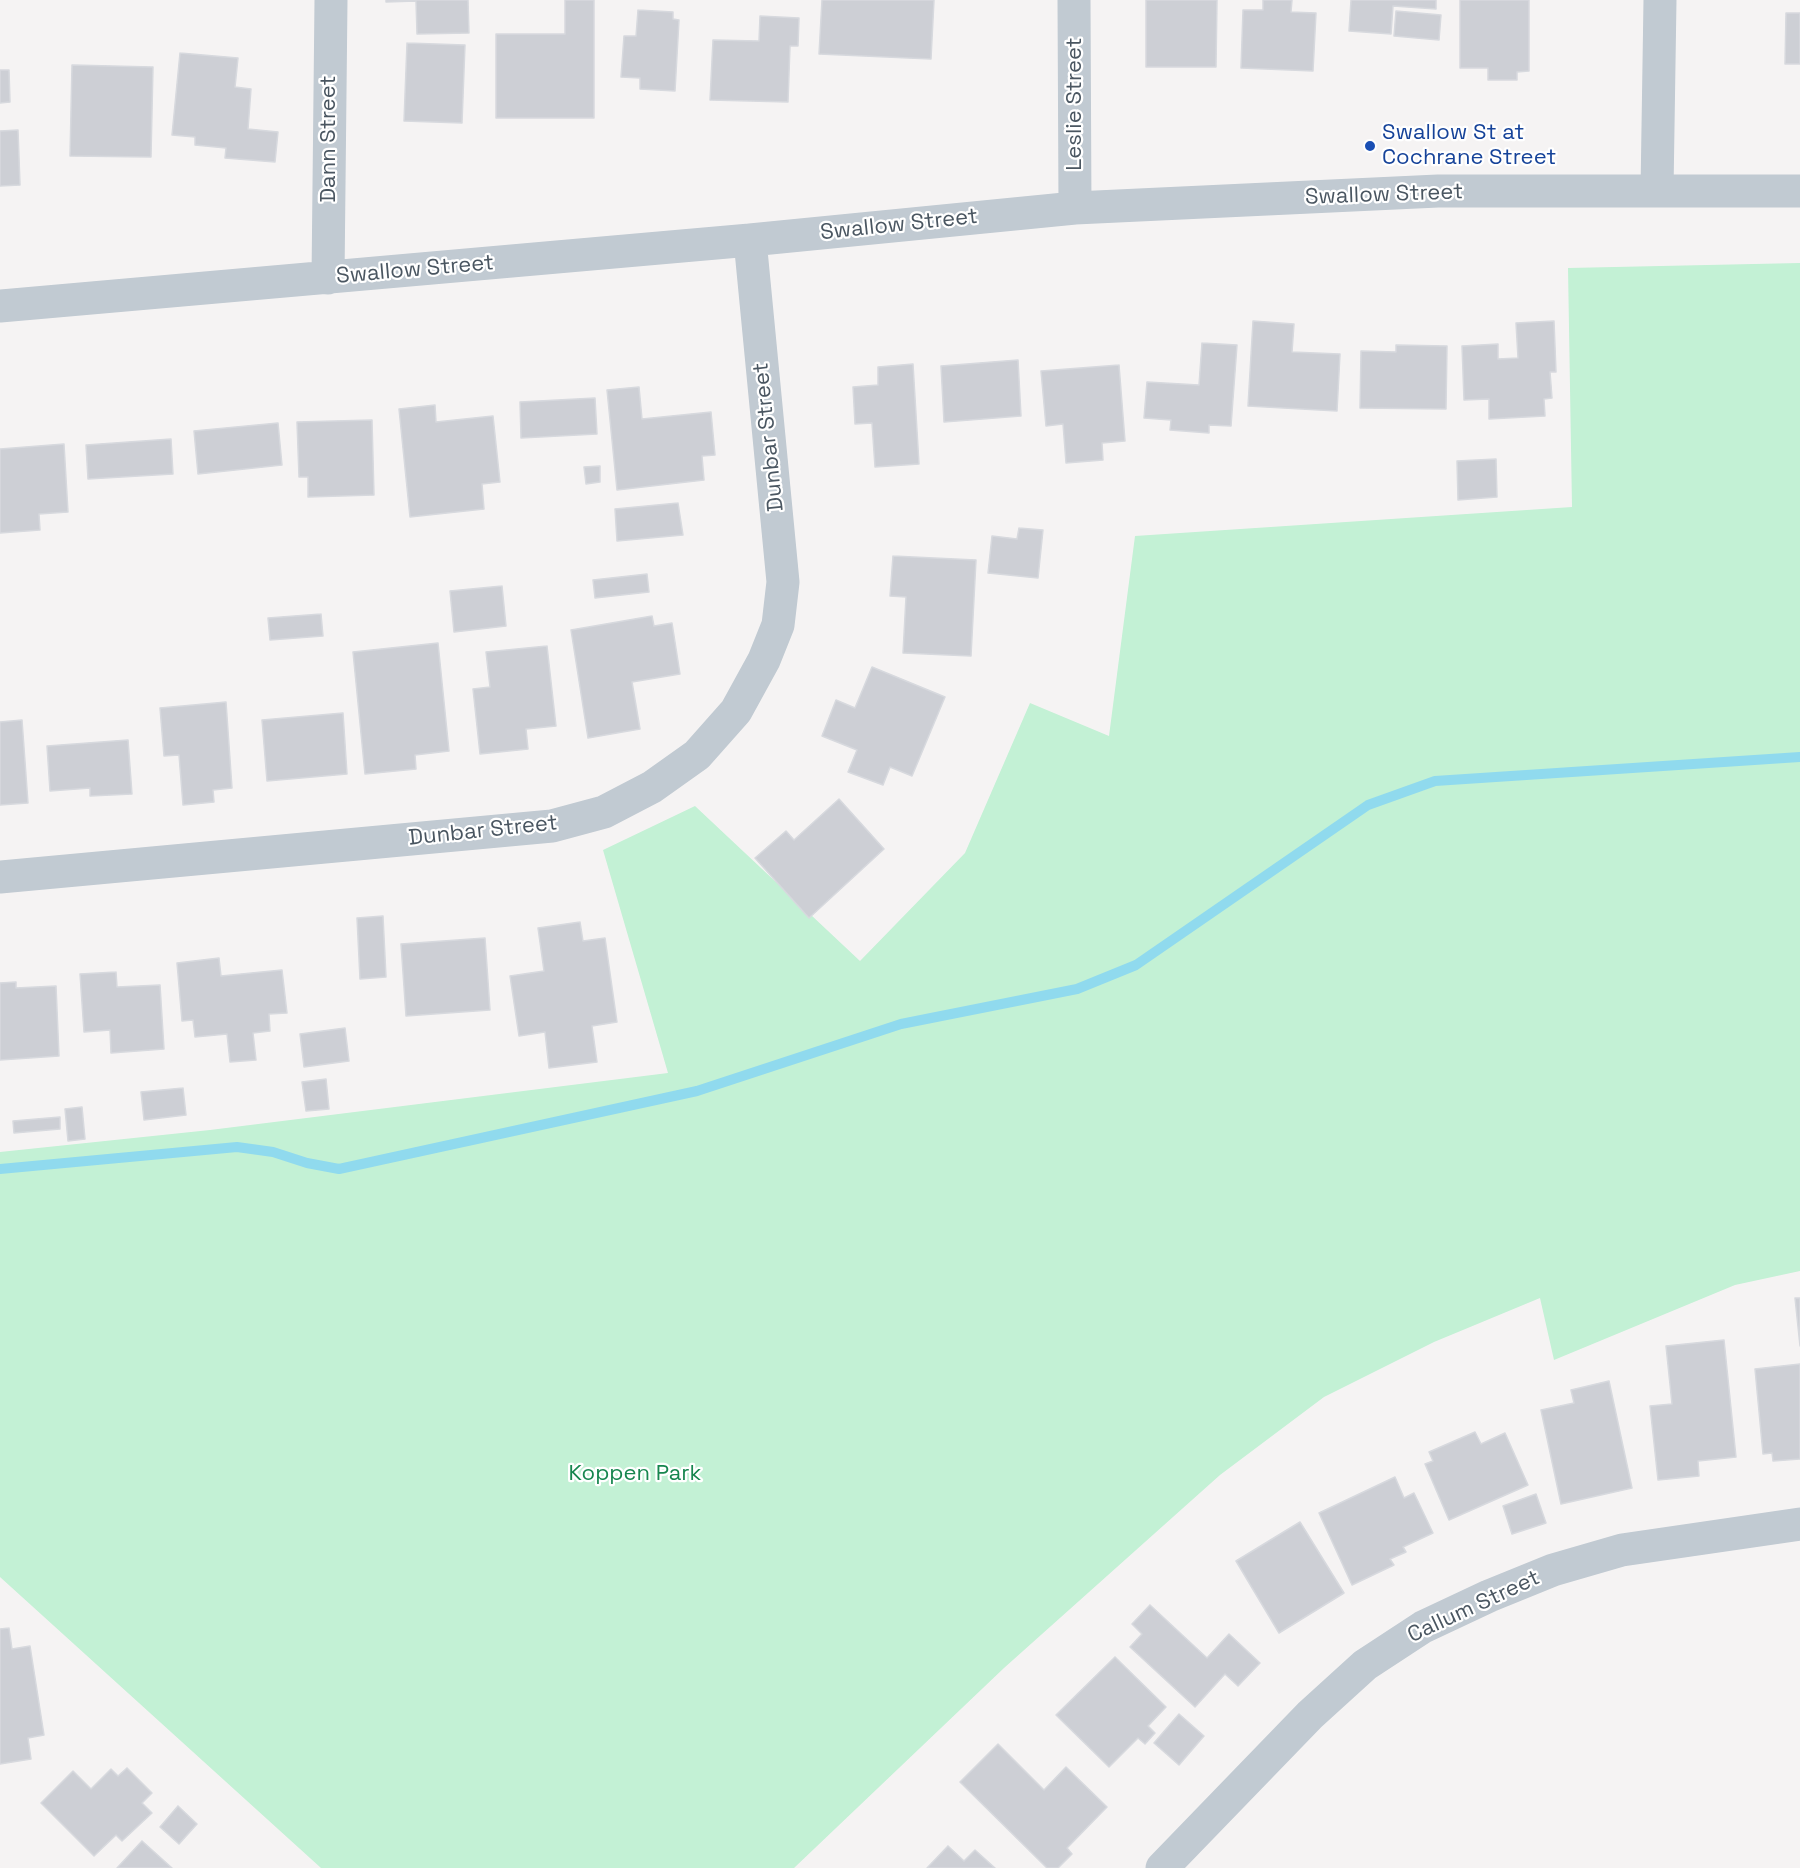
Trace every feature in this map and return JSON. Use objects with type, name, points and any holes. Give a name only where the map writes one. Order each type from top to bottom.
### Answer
[{"type":"street","name":"Dann Street","points":[[328,278],[331,0]]},
{"type":"street","name":"Leslie Street","points":[[1074,0],[1075,208]]},
{"type":"street","points":[[1657,191],[1660,0]]},
{"type":"street","name":"Swallow Street","points":[[0,306],[750,240],[1075,208],[1438,191],[1800,191]]},
{"type":"street","name":"Dunbar Street","points":[[0,877],[552,826],[604,812],[652,787],[697,754],[736,711],[764,660],[778,625],[783,582],[750,240]]},
{"type":"street","name":"Callum Street","points":[[1162,1868],[1310,1714],[1365,1665],[1423,1627],[1489,1596],[1553,1570],[1622,1550],[1800,1524]]},
{"type":"green space","name":"Koppen Park","points":[[1800,263],[1800,1271],[1735,1285],[1554,1360],[1540,1298],[1434,1342],[1324,1397],[1220,1475],[1004,1668],[794,1868],[321,1868],[0,1577],[0,1152],[210,1130],[668,1073],[603,850],[695,806],[860,961],[965,853],[1030,703],[1109,736],[1135,536],[1572,507],[1568,268]]},
{"type":"building","points":[[386,0],[468,0],[469,33],[417,34],[416,1],[386,2]]},
{"type":"building","points":[[565,0],[594,0],[594,118],[496,118],[496,34],[565,34]]},
{"type":"building","points":[[822,0],[934,0],[931,59],[819,54]]},
{"type":"building","points":[[1146,0],[1217,0],[1216,67],[1146,67]]},
{"type":"building","points":[[1263,0],[1292,0],[1291,12],[1316,13],[1313,71],[1241,68],[1243,10],[1263,10]]},
{"type":"building","points":[[1351,0],[1436,0],[1436,9],[1393,6],[1391,34],[1349,31]]},
{"type":"building","points":[[1460,0],[1529,0],[1529,71],[1517,72],[1517,80],[1488,80],[1488,68],[1460,68]]},
{"type":"building","points":[[638,10],[673,12],[673,19],[679,20],[675,91],[640,89],[640,78],[621,77],[624,36],[636,36]]},
{"type":"building","points":[[1396,11],[1441,15],[1439,40],[1394,36]]},
{"type":"building","points":[[1786,13],[1800,13],[1800,64],[1785,64]]},
{"type":"building","points":[[760,16],[799,18],[798,46],[790,46],[788,102],[710,100],[713,40],[759,41]]},
{"type":"building","points":[[407,43],[465,45],[462,123],[404,121]]},
{"type":"building","points":[[180,53],[238,58],[235,87],[251,89],[248,129],[278,132],[275,162],[225,158],[226,148],[195,145],[195,137],[172,135]]},
{"type":"building","points":[[72,65],[153,67],[151,157],[70,156]]},
{"type":"building","points":[[0,70],[9,70],[10,102],[0,103]]},
{"type":"building","points":[[18,130],[20,185],[0,186],[0,131]]},
{"type":"building","points":[[1253,321],[1294,324],[1292,352],[1340,354],[1337,411],[1248,406]]},
{"type":"building","points":[[1554,321],[1556,372],[1550,372],[1552,398],[1544,399],[1545,416],[1489,419],[1489,399],[1464,400],[1462,346],[1498,344],[1498,359],[1518,358],[1516,323]]},
{"type":"building","points":[[1202,343],[1237,345],[1231,426],[1209,425],[1209,433],[1170,430],[1171,420],[1144,418],[1147,382],[1199,385]]},
{"type":"building","points":[[1396,345],[1447,346],[1446,409],[1360,408],[1361,351],[1396,352]]},
{"type":"building","points":[[1018,360],[1021,416],[944,422],[941,366]]},
{"type":"building","points":[[913,364],[919,464],[875,467],[872,423],[855,424],[853,387],[878,385],[878,367]]},
{"type":"building","points":[[1119,365],[1125,441],[1102,443],[1103,460],[1066,463],[1063,424],[1046,426],[1041,371]]},
{"type":"building","points":[[639,387],[642,419],[711,412],[715,455],[702,456],[704,480],[617,490],[607,390]]},
{"type":"building","points":[[595,398],[597,434],[521,438],[520,402]]},
{"type":"building","points":[[435,405],[436,422],[493,416],[500,482],[482,484],[484,509],[410,517],[399,409]]},
{"type":"building","points":[[372,420],[374,495],[308,497],[308,477],[299,477],[297,422]]},
{"type":"building","points":[[278,423],[282,465],[198,474],[194,431]]},
{"type":"building","points":[[171,439],[173,474],[88,479],[86,445]]},
{"type":"building","points":[[64,444],[68,512],[39,514],[40,530],[0,533],[0,449]]},
{"type":"building","points":[[1496,459],[1497,497],[1458,500],[1457,461]]},
{"type":"building","points":[[600,466],[600,482],[586,484],[584,467]]},
{"type":"building","points":[[678,503],[683,535],[617,541],[615,509]]},
{"type":"building","points":[[1019,528],[1043,530],[1038,578],[988,573],[992,536],[1017,539]]},
{"type":"building","points":[[893,556],[976,560],[971,656],[903,653],[906,597],[890,596]]},
{"type":"building","points":[[647,574],[649,592],[595,598],[593,580]]},
{"type":"building","points":[[502,586],[506,626],[454,632],[450,591]]},
{"type":"building","points":[[321,614],[323,636],[270,640],[268,618]]},
{"type":"building","points":[[652,616],[654,626],[672,623],[680,674],[632,682],[640,729],[588,738],[571,630]]},
{"type":"building","points":[[438,643],[449,751],[415,755],[416,769],[365,774],[353,652]]},
{"type":"building","points":[[547,646],[556,726],[526,729],[528,749],[480,754],[473,689],[490,687],[486,652]]},
{"type":"building","points":[[872,667],[945,697],[912,776],[890,767],[883,785],[848,772],[857,750],[822,736],[836,700],[855,708]]},
{"type":"building","points":[[226,702],[232,788],[213,790],[214,802],[183,805],[179,755],[164,756],[160,708]]},
{"type":"building","points":[[343,713],[347,774],[267,781],[262,720]]},
{"type":"building","points":[[22,720],[28,803],[0,805],[0,722]]},
{"type":"building","points":[[128,740],[132,794],[90,796],[90,788],[50,791],[47,746]]},
{"type":"building","points":[[839,799],[884,849],[809,918],[755,858],[786,831],[794,840]]},
{"type":"building","points":[[383,916],[386,977],[360,979],[357,918]]},
{"type":"building","points":[[580,922],[583,941],[605,938],[617,1022],[592,1026],[597,1062],[549,1068],[545,1032],[519,1036],[510,976],[544,971],[538,928]]},
{"type":"building","points":[[485,938],[490,1010],[406,1016],[401,944]]},
{"type":"building","points":[[219,958],[221,976],[282,970],[287,1013],[269,1014],[270,1031],[253,1033],[256,1060],[230,1062],[227,1034],[195,1037],[193,1020],[182,1021],[177,963]]},
{"type":"building","points":[[116,972],[117,987],[160,985],[164,1049],[111,1053],[110,1030],[84,1032],[80,974]]},
{"type":"building","points":[[16,982],[16,988],[56,986],[59,1056],[0,1060],[0,983]]},
{"type":"building","points":[[345,1028],[349,1061],[304,1067],[300,1034]]},
{"type":"building","points":[[326,1079],[329,1109],[306,1111],[302,1082]]},
{"type":"building","points":[[183,1088],[186,1115],[144,1120],[141,1092]]},
{"type":"building","points":[[82,1107],[85,1139],[68,1141],[65,1109]]},
{"type":"building","points":[[60,1117],[60,1129],[14,1133],[13,1121]]},
{"type":"building","points":[[1795,1298],[1800,1298],[1800,1346]]},
{"type":"building","points":[[1724,1340],[1736,1457],[1698,1461],[1699,1476],[1658,1480],[1650,1406],[1672,1404],[1666,1346]]},
{"type":"building","points":[[1800,1364],[1800,1459],[1773,1461],[1772,1453],[1763,1454],[1755,1369]]},
{"type":"building","points":[[1609,1381],[1632,1488],[1561,1504],[1541,1410],[1574,1403],[1571,1390]]},
{"type":"building","points":[[1475,1432],[1481,1444],[1505,1433],[1528,1485],[1449,1520],[1425,1464],[1433,1461],[1429,1452]]},
{"type":"building","points":[[1395,1477],[1404,1498],[1414,1493],[1433,1533],[1403,1547],[1406,1552],[1390,1559],[1394,1565],[1352,1585],[1319,1513]]},
{"type":"building","points":[[1536,1494],[1546,1523],[1512,1534],[1503,1506]]},
{"type":"building","points":[[1300,1522],[1344,1593],[1279,1633],[1236,1561]]},
{"type":"building","points":[[1150,1605],[1207,1658],[1229,1634],[1260,1663],[1238,1686],[1225,1674],[1195,1707],[1130,1647],[1142,1634],[1132,1624]]},
{"type":"building","points":[[9,1628],[12,1649],[30,1646],[44,1735],[28,1738],[31,1759],[0,1764],[0,1629]]},
{"type":"building","points":[[1115,1657],[1166,1707],[1148,1726],[1155,1733],[1145,1744],[1138,1738],[1109,1767],[1056,1715]]},
{"type":"building","points":[[1179,1714],[1204,1736],[1179,1765],[1154,1743]]},
{"type":"building","points":[[998,1744],[1044,1790],[1066,1767],[1107,1807],[1067,1848],[1072,1854],[1058,1868],[1047,1868],[960,1782]]},
{"type":"building","points":[[127,1768],[152,1793],[142,1803],[152,1813],[122,1841],[116,1835],[94,1856],[41,1803],[73,1771],[91,1789],[111,1769],[118,1776]]},
{"type":"building","points":[[178,1806],[197,1824],[179,1844],[160,1827]]},
{"type":"building","points":[[142,1841],[172,1868],[117,1868]]},
{"type":"building","points":[[948,1846],[964,1861],[975,1850],[995,1868],[927,1868]]},
{"type":"waterway","points":[[0,1169],[237,1147],[273,1152],[307,1163],[339,1169],[697,1091],[901,1024],[1077,989],[1136,965],[1368,805],[1435,781],[1800,757]]},
{"type":"place","name":"Swallow St at Cochrane Street","points":[[1370,146]]}]
